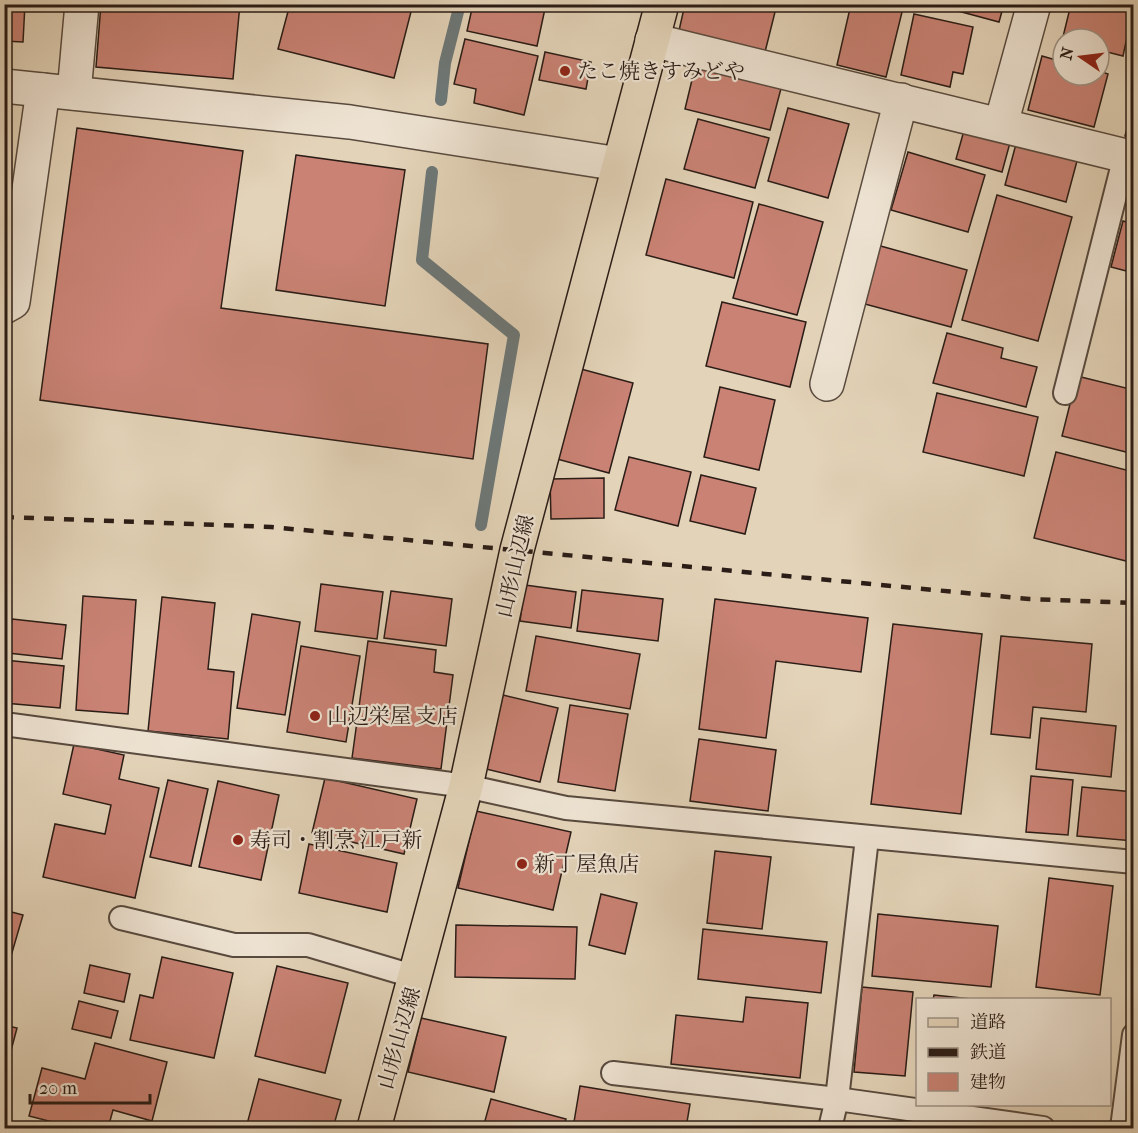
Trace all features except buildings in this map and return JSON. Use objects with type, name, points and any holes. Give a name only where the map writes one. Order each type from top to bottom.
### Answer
[{"type":"main road","name":"山形山辺線","points":[[374,1128],[465,786],[517,550],[662,4]]},
{"type":"street","points":[[4,307],[13,302],[58,91],[82,4]]},
{"type":"street","points":[[1001,124],[1034,4]]},
{"type":"street","points":[[652,40],[1129,157]]},
{"type":"street","points":[[4,86],[350,122],[619,164]]},
{"type":"street","points":[[828,384],[901,100]]},
{"type":"lane","points":[[1065,393],[1129,157]]},
{"type":"lane","points":[[4,724],[465,786],[566,808],[1134,862]]},
{"type":"lane","points":[[830,1128],[837,1099],[867,838]]},
{"type":"lane","points":[[121,918],[234,945],[308,945],[416,977]]},
{"type":"lane","points":[[1122,1128],[1134,1035]]},
{"type":"lane","points":[[613,1073],[837,1099],[1043,1128]]},
{"type":"waterway","points":[[441,100],[445,63],[460,4]]},
{"type":"waterway","points":[[432,172],[422,260],[514,335],[481,525]]},
{"type":"railway","points":[[4,517],[271,527],[1029,599],[1134,603]]},
{"type":"place","name":"たこ焼きすみどや","points":[[565,71]]},
{"type":"place","name":"山辺栄屋 支店","points":[[315,716]]},
{"type":"place","name":"寿司・割烹 江戸新","points":[[238,840]]},
{"type":"place","name":"新丁屋魚店","points":[[522,864]]}]
